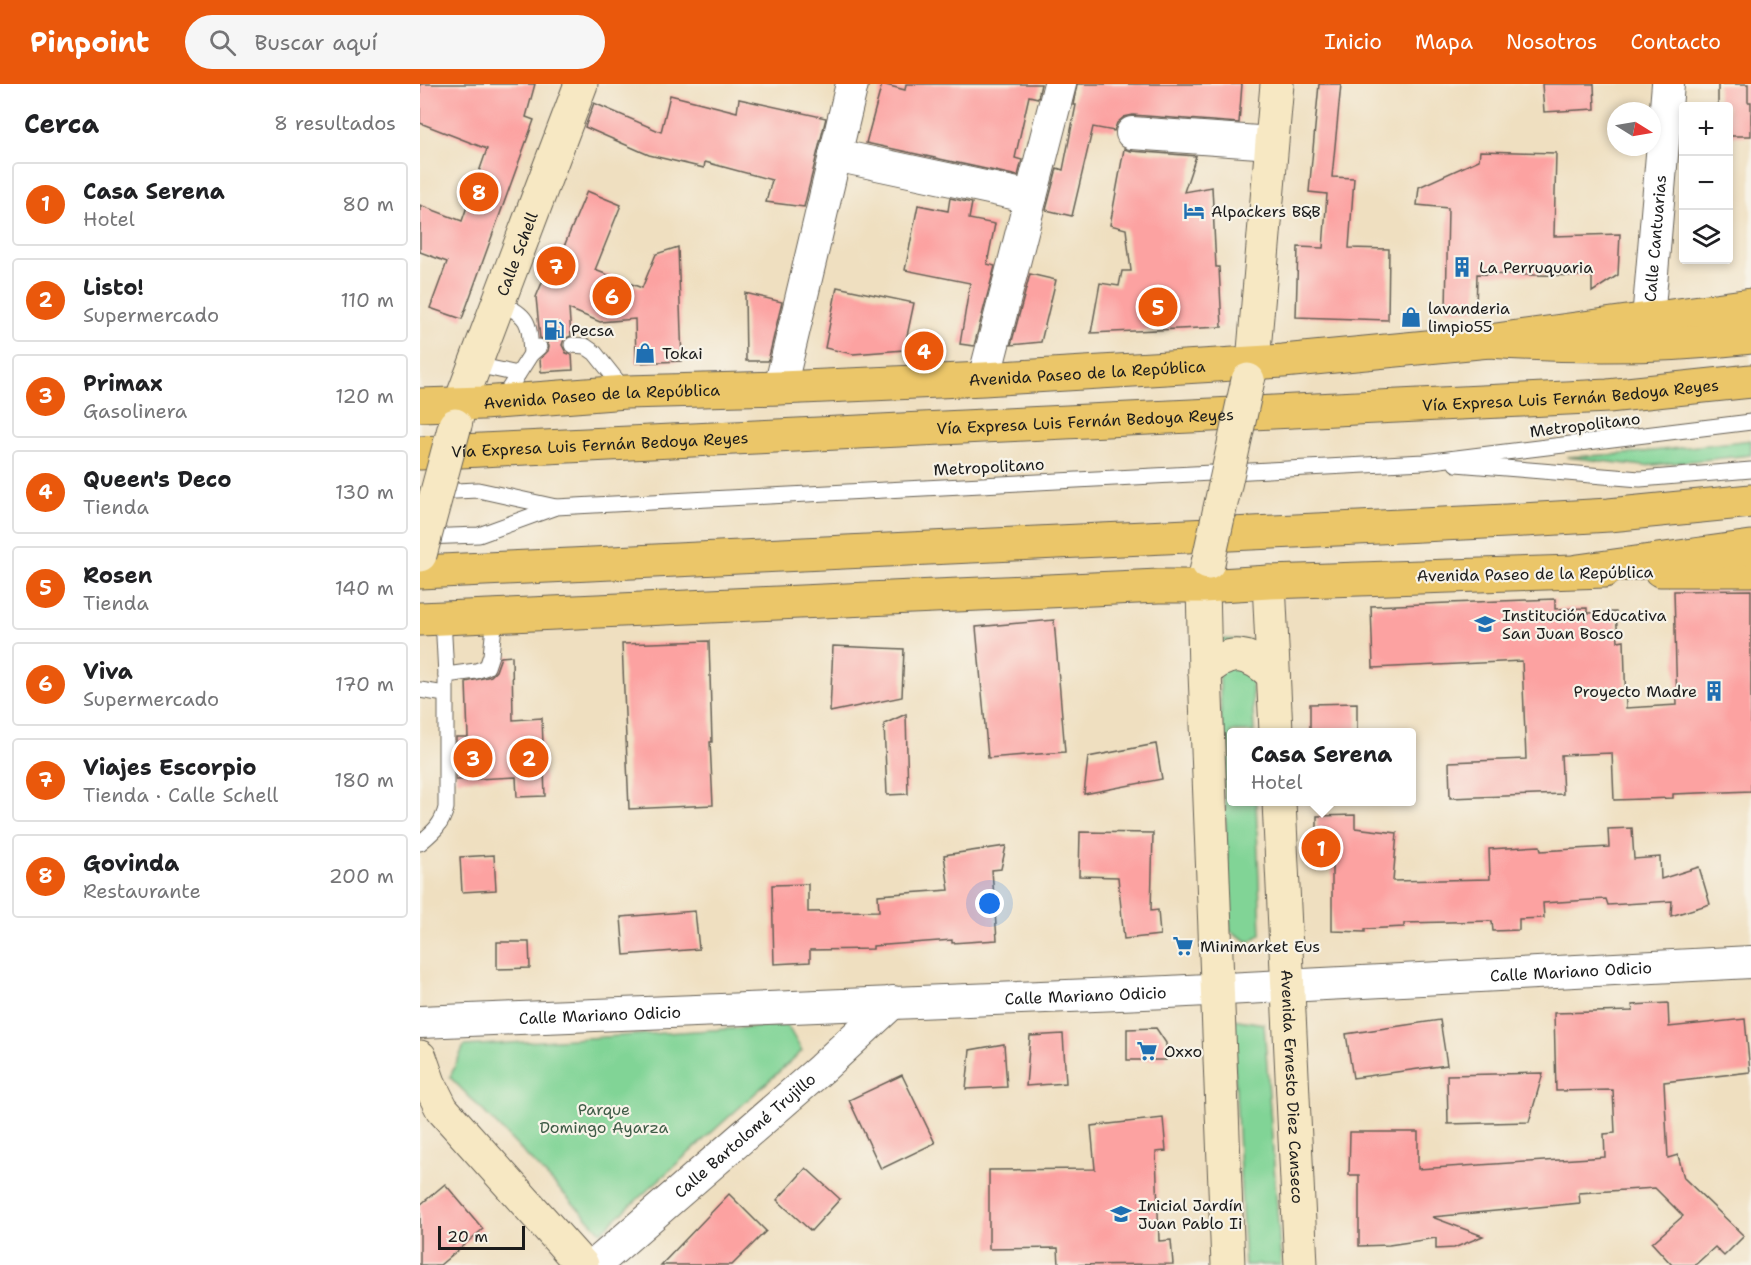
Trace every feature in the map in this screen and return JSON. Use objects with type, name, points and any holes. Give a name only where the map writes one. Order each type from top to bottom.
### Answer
[{"type":"main road","name":"Avenida Paseo de la República","points":[[420,405],[458,414],[501,402],[626,392],[1251,371],[1648,320],[1751,304]]},
{"type":"main road","points":[[1489,341],[1586,346],[1703,342],[1751,337]]},
{"type":"main road","name":"Vía Expresa Luis Fernán Bedoya Reyes","points":[[420,453],[1608,396],[1751,381]]},
{"type":"main road","points":[[420,572],[1506,521],[1609,515],[1751,501]]},
{"type":"main road","points":[[1578,571],[1751,547]]},
{"type":"main road","name":"Avenida Paseo de la República","points":[[432,619],[1159,586],[1206,575],[1269,582],[1578,571],[1751,570]]},
{"type":"street","name":"Calle Schell","points":[[420,555],[458,414],[581,84]]},
{"type":"street","points":[[780,388],[852,84]]},
{"type":"street","points":[[984,379],[1060,84]]},
{"type":"street","points":[[1228,1265],[1205,672],[1206,575],[1251,371],[1277,84]]},
{"type":"street","name":"Calle Cantuarias","points":[[1648,320],[1668,84]]},
{"type":"street","points":[[1132,133],[1272,143]]},
{"type":"street","points":[[835,155],[1031,197]]},
{"type":"street","points":[[1269,582],[1276,728]]},
{"type":"street","points":[[1205,672],[1214,663],[1226,657],[1239,655],[1251,658],[1263,665],[1273,675]]},
{"type":"street","name":"Avenida Ernesto Diez Canseco","points":[[1279,806],[1301,1265]]},
{"type":"street","name":"Calle Mariano Odicio","points":[[420,1022],[1167,992],[1751,962]]},
{"type":"street","name":"Calle Bartolomé Trujillo","points":[[595,1265],[821,1069],[892,1002]]},
{"type":"street","points":[[810,1005],[823,1013],[828,1029],[828,1044],[821,1069]]},
{"type":"street","points":[[420,1057],[429,1083],[442,1108],[582,1265]]},
{"type":"lane","points":[[500,302],[519,312],[529,325],[535,350],[501,402]]},
{"type":"lane","points":[[572,345],[585,346],[595,353],[626,392]]},
{"type":"lane","points":[[476,365],[518,374]]},
{"type":"lane","name":"Metropolitano","points":[[420,492],[478,490],[556,507],[1424,462],[1751,422]]},
{"type":"lane","name":"Metropolitano","points":[[1424,462],[1640,479],[1751,470]]},
{"type":"lane","name":"Metropolitano","points":[[420,537],[479,535],[556,507]]},
{"type":"lane","points":[[446,675],[487,667],[491,655],[495,616]]},
{"type":"lane","points":[[420,843],[443,820],[446,808],[446,675],[432,619]]},
{"type":"lane","points":[[420,690],[445,694]]},
{"type":"green space","points":[[1751,440],[1751,455],[1644,466],[1567,457],[1625,454]]},
{"type":"green space","points":[[1218,639],[1250,640],[1254,728],[1227,728],[1227,806],[1256,806],[1261,934],[1249,942],[1230,931]]},
{"type":"green space","points":[[1232,1019],[1264,1024],[1281,1265],[1245,1265]]},
{"type":"green space","name":"Parque Domingo Ayarza","points":[[787,1025],[802,1051],[601,1232],[450,1077],[464,1046]]},
{"type":"building","points":[[420,84],[535,84],[526,117],[534,120],[462,319],[430,308],[447,262],[420,252],[420,205],[462,221],[487,149],[420,123]]},
{"type":"building","points":[[882,84],[905,90],[906,84],[1041,84],[1038,98],[1029,96],[1015,158],[1022,160],[1018,176],[866,143]]},
{"type":"building","points":[[1077,84],[1242,84],[1239,123],[1133,115],[1124,117],[1117,123],[1114,131],[1093,127],[1072,216],[1046,210],[1057,168],[1063,170],[1076,105],[1073,105]]},
{"type":"building","points":[[1319,84],[1341,84],[1332,177],[1354,178],[1349,248],[1389,249],[1388,320],[1296,317],[1298,247],[1323,248],[1327,194],[1309,192]]},
{"type":"building","points":[[1542,84],[1594,84],[1595,109],[1544,112]]},
{"type":"building","points":[[1718,84],[1748,84],[1748,102],[1751,102],[1751,136],[1733,136],[1733,102],[1718,102]]},
{"type":"building","points":[[670,95],[737,112],[739,99],[826,118],[804,207],[766,202],[772,180],[705,162],[704,168],[649,155],[585,127],[594,103],[661,132]]},
{"type":"building","points":[[1124,149],[1196,156],[1184,192],[1212,187],[1222,327],[1091,333],[1100,283],[1119,286],[1122,271],[1131,271],[1126,229],[1110,225]]},
{"type":"building","points":[[1480,151],[1556,153],[1554,236],[1620,234],[1618,275],[1592,292],[1592,276],[1477,274],[1476,311],[1446,310],[1448,208],[1417,205],[1419,187],[1479,160]]},
{"type":"building","points":[[587,191],[621,205],[595,270],[642,288],[656,254],[678,247],[682,361],[636,363],[635,319],[600,322],[569,309],[571,336],[564,339],[562,345],[566,353],[572,355],[573,370],[541,372],[540,359],[548,351],[549,346],[546,340],[540,338],[536,297],[554,254],[560,256]]},
{"type":"building","points":[[950,198],[972,203],[969,219],[995,224],[987,264],[995,266],[974,346],[960,344],[970,283],[905,270],[918,205],[948,211]]},
{"type":"building","points":[[1030,274],[1056,280],[1041,342],[1011,345]]},
{"type":"building","points":[[837,287],[914,303],[904,350],[853,354],[825,348]]},
{"type":"building","points":[[745,293],[782,302],[768,361],[746,361]]},
{"type":"building","points":[[1751,590],[1751,791],[1673,794],[1673,798],[1614,800],[1612,753],[1561,755],[1563,794],[1450,798],[1449,762],[1526,759],[1522,661],[1373,668],[1371,606],[1555,599],[1555,609],[1587,608],[1587,613],[1616,612],[1618,641],[1624,640],[1626,708],[1677,705],[1674,591]]},
{"type":"building","points":[[1054,620],[1065,752],[988,758],[976,627]]},
{"type":"building","points":[[709,641],[713,805],[629,809],[622,644]]},
{"type":"building","points":[[833,646],[904,649],[902,697],[830,712]]},
{"type":"building","points":[[512,656],[513,720],[542,718],[545,796],[517,797],[516,777],[456,780],[456,737],[468,737],[466,682],[491,676],[496,671],[501,657]]},
{"type":"building","points":[[1357,703],[1357,728],[1310,728],[1310,704]]},
{"type":"building","points":[[906,714],[908,794],[887,795],[884,724]]},
{"type":"building","points":[[1156,744],[1162,779],[1084,794],[1088,757]]},
{"type":"building","points":[[1355,815],[1355,828],[1397,833],[1393,881],[1490,879],[1489,849],[1540,846],[1541,851],[1609,847],[1608,829],[1632,828],[1634,859],[1660,857],[1661,879],[1699,867],[1710,904],[1671,916],[1672,901],[1608,905],[1606,899],[1543,903],[1544,918],[1519,919],[1519,930],[1493,931],[1492,921],[1404,923],[1404,927],[1365,929],[1365,932],[1332,931],[1332,862],[1317,862],[1317,816]]},
{"type":"building","points":[[1080,832],[1153,833],[1151,911],[1158,910],[1160,935],[1124,939],[1118,877],[1079,876]]},
{"type":"building","points":[[1006,846],[1001,869],[992,870],[997,940],[952,943],[952,940],[873,946],[873,949],[810,950],[810,962],[774,964],[772,885],[808,884],[808,912],[879,911],[878,895],[949,890],[944,855]]},
{"type":"building","points":[[494,855],[496,890],[462,892],[460,857]]},
{"type":"building","points":[[695,911],[699,949],[624,955],[621,917]]},
{"type":"building","points":[[497,942],[529,942],[530,968],[497,969]]},
{"type":"building","points":[[1668,1003],[1669,1027],[1745,1019],[1750,1072],[1664,1082],[1668,1158],[1678,1155],[1684,1178],[1744,1236],[1724,1256],[1715,1247],[1695,1265],[1672,1265],[1652,1243],[1683,1216],[1655,1188],[1579,1193],[1580,1203],[1432,1217],[1483,1236],[1454,1248],[1436,1249],[1436,1238],[1389,1245],[1359,1246],[1359,1175],[1349,1175],[1350,1132],[1418,1132],[1418,1169],[1605,1157],[1604,1134],[1615,1133],[1613,1090],[1556,1091],[1554,1013],[1633,1011],[1632,1005]]},
{"type":"building","points":[[1440,1020],[1447,1065],[1353,1078],[1346,1034]]},
{"type":"building","name":"Oxxo","points":[[1156,1028],[1166,1043],[1166,1060],[1127,1060],[1127,1029]]},
{"type":"building","points":[[1063,1034],[1066,1083],[1026,1086],[1030,1036]]},
{"type":"building","points":[[1004,1044],[1007,1087],[966,1089],[970,1050]]},
{"type":"building","points":[[1543,1073],[1529,1122],[1448,1124],[1447,1075]]},
{"type":"building","points":[[902,1075],[935,1143],[881,1169],[849,1100]]},
{"type":"building","points":[[1163,1118],[1166,1151],[1156,1152],[1159,1241],[1171,1240],[1173,1264],[1059,1265],[1058,1248],[989,1249],[989,1170],[1095,1169],[1091,1126]]},
{"type":"building","points":[[806,1168],[840,1199],[811,1231],[777,1200]]},
{"type":"building","points":[[445,1184],[483,1229],[440,1265],[420,1265],[420,1205]]},
{"type":"building","points":[[729,1194],[766,1231],[732,1265],[661,1265]]},
{"type":"place","name":"Govinda","points":[[479,192]]},
{"type":"place","name":"Alpackers B&B","points":[[1194,211]]},
{"type":"place","name":"Viajes Escorpio","points":[[556,266]]},
{"type":"place","name":"La Perruquaria","points":[[1462,267]]},
{"type":"place","name":"Viva","points":[[612,296]]},
{"type":"place","name":"Rosen","points":[[1158,307]]},
{"type":"place","name":"lavanderia limpio55","points":[[1411,317]]},
{"type":"place","name":"Pecsa","points":[[554,330]]},
{"type":"place","name":"Queen's Deco","points":[[924,351]]},
{"type":"place","name":"Tokai","points":[[645,353]]},
{"type":"place","name":"Institución Educativa San Juan Bosco","points":[[1485,624]]},
{"type":"place","name":"Proyecto Madre","points":[[1714,691]]},
{"type":"place","name":"Primax","points":[[473,758]]},
{"type":"place","name":"Listo!","points":[[529,758]]},
{"type":"place","name":"Casa Serena","points":[[1321,848]]},
{"type":"place","name":"Minimarket Eus","points":[[1183,946]]},
{"type":"place","name":"Oxxo","points":[[1147,1051]]},
{"type":"place","name":"Inicial Jardín Juan Pablo Ii","points":[[1121,1214]]}]
